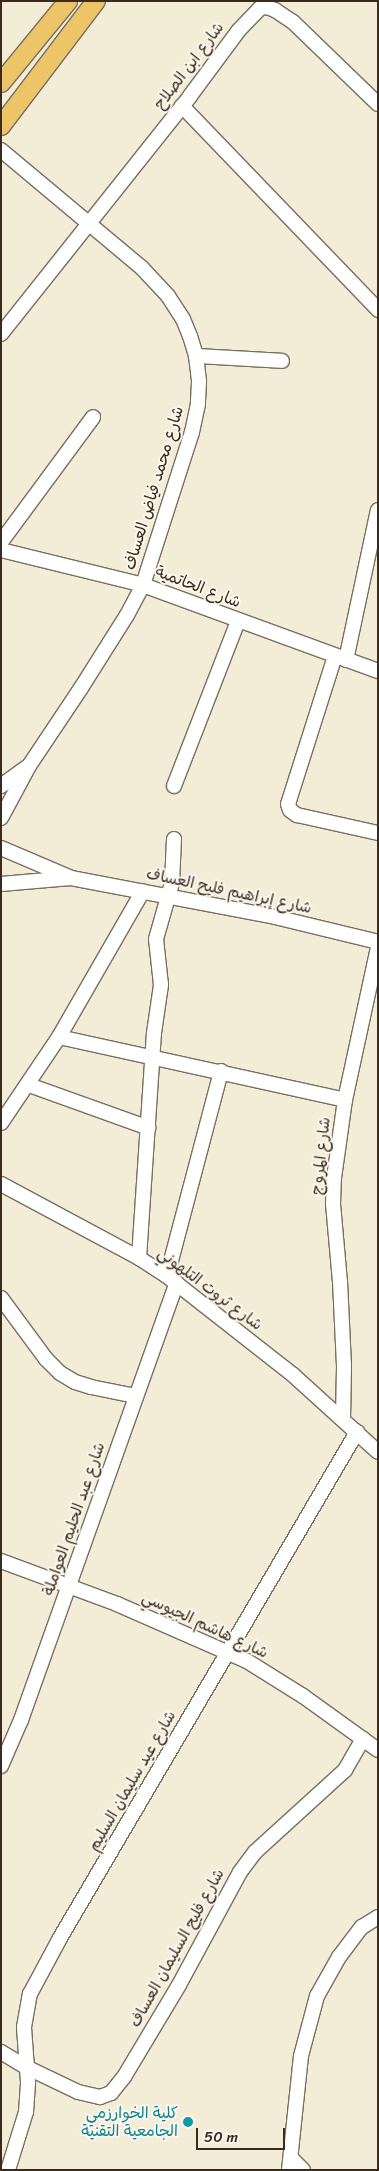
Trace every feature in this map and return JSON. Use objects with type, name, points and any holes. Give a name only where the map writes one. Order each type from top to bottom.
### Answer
[{"type":"main road","points":[[1,83],[68,1]]},
{"type":"main road","points":[[1,126],[96,1]]},
{"type":"street","name":"شارع ابن الصلاح","points":[[1,334],[182,106],[253,13],[267,7],[293,22],[378,104]]},
{"type":"street","points":[[182,106],[378,310]]},
{"type":"street","name":"شارع محمد فياض العساف","points":[[1,150],[142,268],[168,296],[183,318],[196,356],[199,389],[192,432],[143,585],[127,615],[29,766],[1,818]]},
{"type":"street","points":[[196,356],[282,361]]},
{"type":"street","points":[[1,542],[93,417]]},
{"type":"street","points":[[378,510],[340,658],[290,796],[290,810],[297,814],[378,834]]},
{"type":"street","name":"شارع الحاتمية","points":[[1,550],[143,585],[378,671]]},
{"type":"street","points":[[174,786],[238,621]]},
{"type":"street","name":"شارع محمد فياض العساف","points":[[1,786],[29,766]]},
{"type":"street","points":[[139,1258],[153,1056],[161,985],[156,947],[157,932],[172,883],[174,839]]},
{"type":"street","name":"شارع إبراهيم فليح العساف","points":[[1,848],[72,878]]},
{"type":"street","name":"شارع إبراهيم فليح العساف","points":[[1,884],[72,878],[169,895],[275,917],[378,942]]},
{"type":"street","points":[[1,1123],[29,1085],[59,1037],[143,891]]},
{"type":"street","points":[[345,1100],[378,947]]},
{"type":"street","name":"شارع المروج","points":[[59,1037],[153,1056],[345,1100],[336,1156],[333,1204],[340,1282],[343,1419]]},
{"type":"street","name":"شارع عبد الحليم العواملة","points":[[1,1766],[21,1720],[136,1396],[172,1279],[221,1071]]},
{"type":"street","points":[[29,1085],[149,1128]]},
{"type":"street","name":"شارع ثروت التلهوني","points":[[1,1184],[139,1258],[172,1279],[292,1374],[378,1452]]},
{"type":"street","points":[[1,1298],[46,1360],[60,1373],[90,1387],[136,1396]]},
{"type":"street","name":"شارع عيد سليمان السليم","points":[[8,2170],[26,2112],[28,2068],[24,2027],[30,1994],[60,1938],[357,1432]]},
{"type":"street","name":"شارع هاشم الجيوسي","points":[[1,1561],[171,1626],[228,1652],[266,1672],[378,1750]]},
{"type":"street","name":"شارع فليح السليمان العساف","points":[[1,2052],[28,2068],[78,2092],[100,2097],[111,2093],[124,2077],[179,1985],[240,1872],[255,1852],[345,1770],[363,1739]]},
{"type":"street","points":[[303,2170],[290,2164],[301,2056],[307,2025],[317,1996],[328,1975],[362,1927],[378,1917]]},
{"type":"street","points":[[355,1937],[378,1928]]},
{"type":"place","name":"كلية الخوارزمي الجامعية التقنية","points":[[188,2122]]}]
